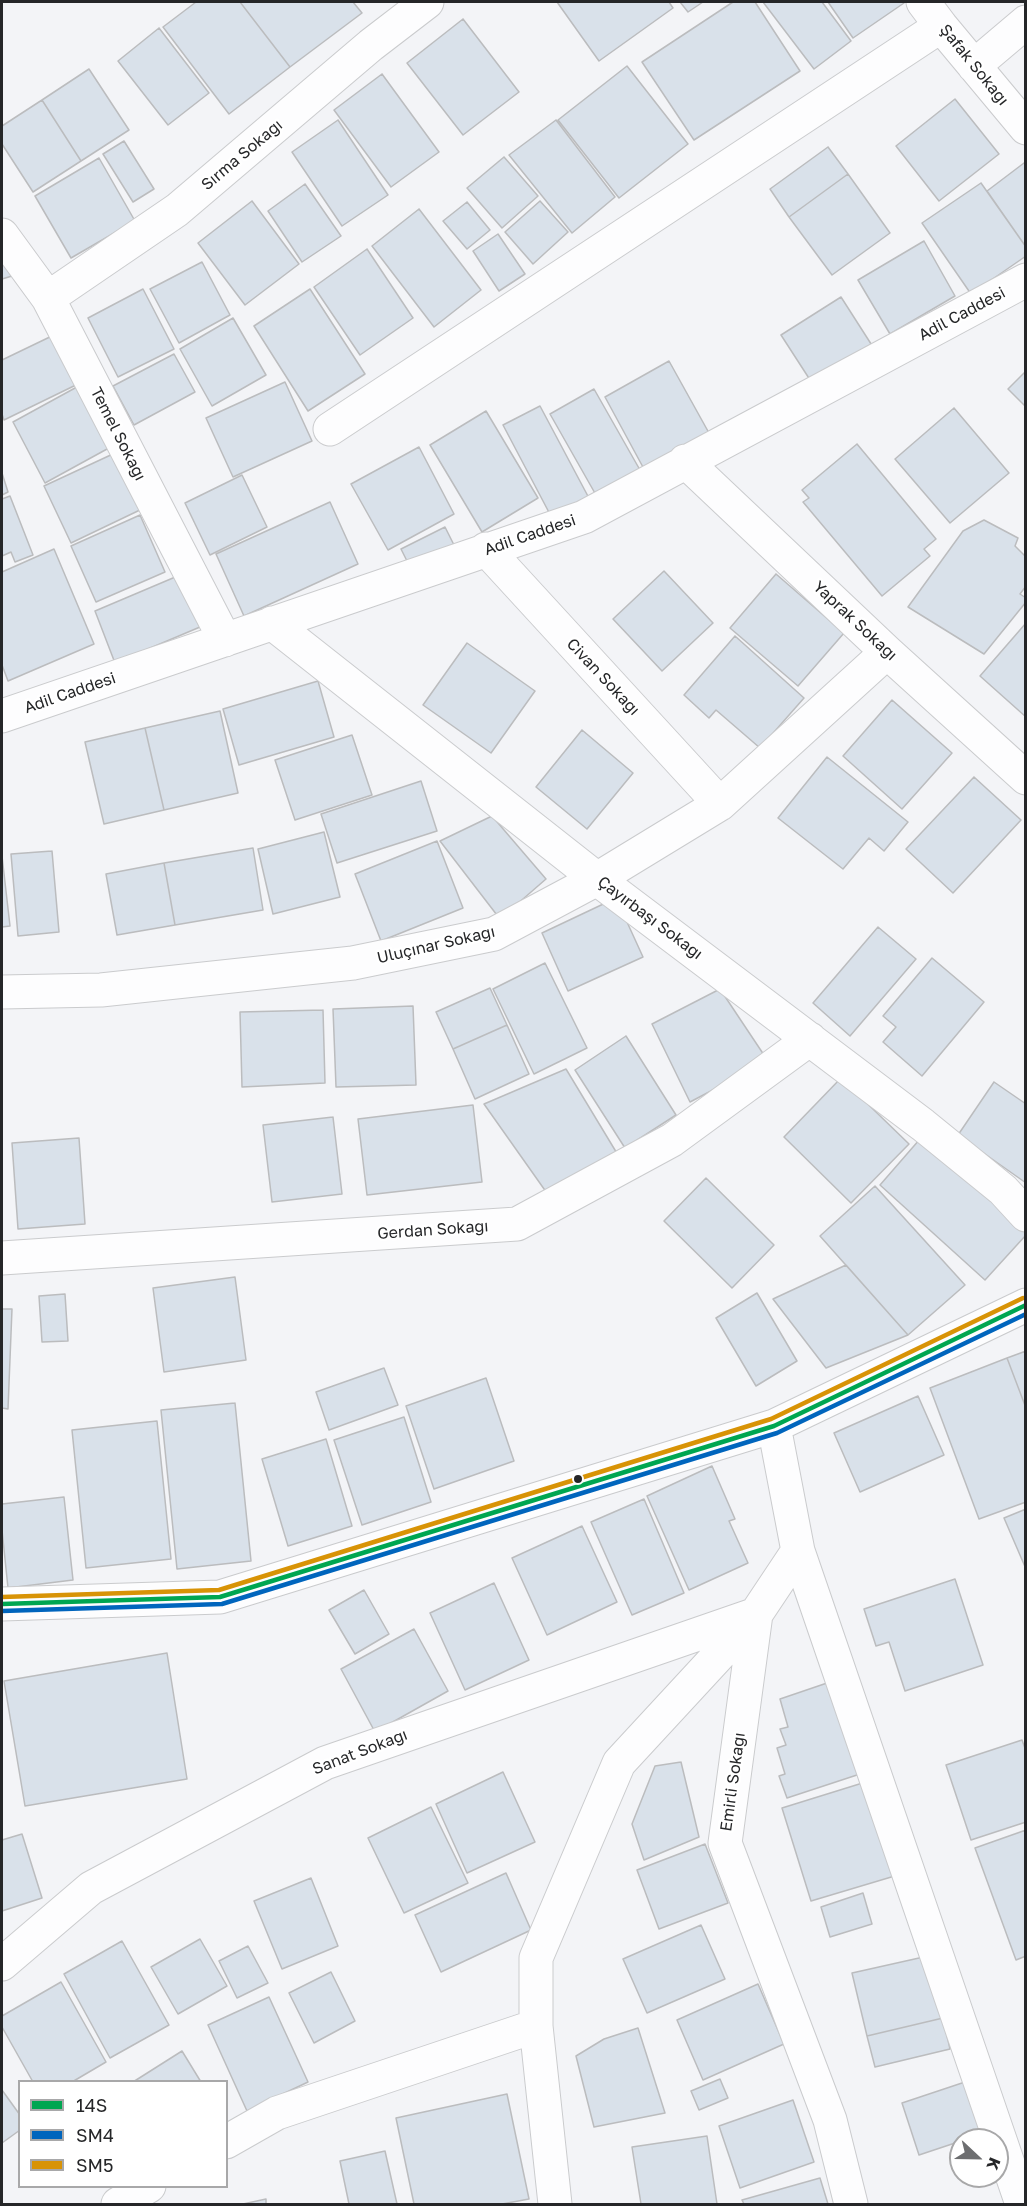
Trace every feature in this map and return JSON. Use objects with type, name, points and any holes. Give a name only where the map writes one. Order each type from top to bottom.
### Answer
[{"type":"street","name":"Sırma Sokağı","points":[[48,298],[177,210],[370,45],[428,2]]},
{"type":"street","name":"Şafak Sokağı","points":[[932,14],[1026,128]]},
{"type":"street","points":[[330,429],[932,14]]},
{"type":"street","points":[[974,66],[1026,22]]},
{"type":"street","name":"Temel Sokağı","points":[[2,235],[48,298],[225,640]]},
{"type":"street","name":"Adil Caddesi","points":[[2,716],[584,516],[1026,280]]},
{"type":"street","name":"Yaprak Sokağı","points":[[686,462],[887,652],[1026,778]]},
{"type":"street","name":"Civan Sokağı","points":[[486,549],[720,804]]},
{"type":"street","name":"Çayırbaşı Sokağı","points":[[272,623],[597,879],[810,1039],[994,1183],[1026,1215]]},
{"type":"street","name":"Uluçınar Sokağı","points":[[2,992],[101,990],[353,963],[494,934],[597,879],[720,804],[887,652]]},
{"type":"street","name":"Gerdan Sokağı","points":[[2,1258],[517,1224],[672,1140],[810,1039]]},
{"type":"street","points":[[2,1604],[220,1597],[774,1426],[1026,1305]]},
{"type":"street","points":[[774,1426],[798,1551],[1022,2205]]},
{"type":"street","name":"Emirli Sokağı","points":[[798,1551],[756,1614],[724,1843],[830,2120],[851,2205]]},
{"type":"street","points":[[555,2205],[536,2026],[536,1958],[619,1763],[756,1614]]},
{"type":"street","name":"Sanat Sokağı","points":[[2,1964],[91,1888],[325,1763],[756,1614]]},
{"type":"street","points":[[228,2141],[277,2113],[536,2026]]},
{"type":"street","points":[[118,2205],[147,2188]]},
{"type":"building","points":[[196,2],[240,2],[290,67],[229,114],[163,27]]},
{"type":"building","points":[[240,2],[353,2],[362,13],[290,67]]},
{"type":"building","points":[[557,2],[669,2],[673,8],[599,61]]},
{"type":"building","points":[[680,2],[703,2],[688,12]]},
{"type":"building","points":[[733,2],[755,2],[800,71],[694,140],[642,62]]},
{"type":"building","points":[[763,2],[822,2],[851,41],[814,69]]},
{"type":"building","points":[[828,2],[903,2],[904,3],[853,38]]},
{"type":"building","points":[[463,19],[519,92],[463,135],[407,63]]},
{"type":"building","points":[[159,28],[209,93],[168,125],[118,61]]},
{"type":"building","points":[[627,66],[688,144],[619,198],[558,120]]},
{"type":"building","points":[[89,69],[129,130],[81,161],[42,100]]},
{"type":"building","points":[[382,74],[439,152],[391,187],[334,110]]},
{"type":"building","points":[[955,99],[999,154],[939,201],[896,146]]},
{"type":"building","points":[[42,100],[81,161],[33,192],[2,144],[2,126]]},
{"type":"building","points":[[338,120],[388,195],[342,226],[292,152]]},
{"type":"building","points":[[556,120],[615,197],[572,233],[509,155]]},
{"type":"building","points":[[124,141],[154,189],[133,202],[103,154]]},
{"type":"building","points":[[828,147],[848,174],[789,217],[770,189]]},
{"type":"building","points":[[504,157],[538,196],[502,228],[467,188]]},
{"type":"building","points":[[99,158],[135,221],[71,258],[35,196]]},
{"type":"building","points":[[1024,163],[1026,165],[1026,247],[987,191]]},
{"type":"building","points":[[848,174],[890,233],[832,275],[789,217]]},
{"type":"building","points":[[981,183],[1026,247],[1026,256],[971,294],[922,223]]},
{"type":"building","points":[[305,184],[341,236],[302,262],[268,211]]},
{"type":"building","points":[[252,201],[299,264],[245,305],[198,243]]},
{"type":"building","points":[[540,201],[568,232],[533,264],[505,232]]},
{"type":"building","points":[[467,202],[490,230],[467,249],[443,221]]},
{"type":"building","points":[[419,209],[481,290],[434,327],[372,246]]},
{"type":"building","points":[[498,234],[525,274],[499,291],[473,251]]},
{"type":"building","points":[[924,241],[955,296],[890,334],[858,280]]},
{"type":"building","points":[[367,249],[413,318],[360,355],[314,287]]},
{"type":"building","points":[[2,252],[12,276],[2,279]]},
{"type":"building","points":[[202,262],[230,315],[179,343],[150,289]]},
{"type":"building","points":[[143,289],[174,349],[118,377],[88,318]]},
{"type":"building","points":[[310,289],[365,374],[308,411],[254,326]]},
{"type":"building","points":[[841,297],[873,347],[814,386],[781,335]]},
{"type":"building","points":[[233,318],[266,375],[212,406],[180,349]]},
{"type":"building","points":[[56,334],[80,383],[4,420],[2,360]]},
{"type":"building","points":[[174,354],[195,392],[134,425],[113,386]]},
{"type":"building","points":[[669,361],[709,433],[644,469],[605,397]]},
{"type":"building","points":[[1026,371],[1026,407],[1008,389]]},
{"type":"building","points":[[86,382],[118,443],[45,483],[13,422]]},
{"type":"building","points":[[285,382],[312,441],[233,477],[206,418]]},
{"type":"building","points":[[594,389],[640,470],[596,495],[550,414]]},
{"type":"building","points":[[540,406],[590,500],[553,520],[503,425]]},
{"type":"building","points":[[954,408],[1009,473],[950,523],[895,459]]},
{"type":"building","points":[[486,411],[538,498],[482,532],[430,445]]},
{"type":"building","points":[[857,444],[936,539],[924,549],[930,556],[882,596],[803,502],[809,498],[802,490]]},
{"type":"building","points":[[419,447],[454,514],[388,550],[351,484]]},
{"type":"building","points":[[115,453],[142,509],[71,543],[44,486]]},
{"type":"building","points":[[2,473],[8,492],[2,495]]},
{"type":"building","points":[[242,475],[267,527],[210,555],[185,503]]},
{"type":"building","points":[[10,496],[33,555],[15,562],[11,552],[2,556],[2,499]]},
{"type":"building","points":[[330,502],[358,564],[244,616],[216,554]]},
{"type":"building","points":[[140,515],[165,572],[96,602],[71,546]]},
{"type":"building","points":[[984,520],[1018,538],[1015,546],[1026,557],[1026,586],[1020,594],[1026,598],[1026,602],[984,654],[908,607],[963,531]]},
{"type":"building","points":[[445,527],[455,547],[411,569],[401,549]]},
{"type":"building","points":[[54,549],[94,644],[8,681],[2,665],[2,572]]},
{"type":"building","points":[[664,571],[713,623],[662,671],[613,619]]},
{"type":"building","points":[[776,574],[844,633],[798,686],[730,628]]},
{"type":"building","points":[[180,575],[200,627],[115,663],[95,611]]},
{"type":"building","points":[[1026,623],[1026,717],[980,676]]},
{"type":"building","points":[[735,636],[804,698],[760,748],[716,710],[709,718],[684,695]]},
{"type":"building","points":[[467,643],[535,691],[491,753],[423,705]]},
{"type":"building","points":[[318,681],[334,737],[239,765],[223,709]]},
{"type":"building","points":[[892,700],[952,753],[902,809],[843,756]]},
{"type":"building","points":[[220,711],[238,793],[164,810],[145,728]]},
{"type":"building","points":[[145,728],[164,810],[104,824],[85,742]]},
{"type":"building","points":[[582,730],[633,773],[587,829],[536,787]]},
{"type":"building","points":[[352,735],[372,795],[295,820],[275,760]]},
{"type":"building","points":[[827,757],[908,822],[884,851],[869,838],[843,869],[778,818]]},
{"type":"building","points":[[974,777],[1021,820],[953,893],[906,849]]},
{"type":"building","points":[[421,781],[437,831],[337,863],[321,814]]},
{"type":"building","points":[[492,816],[546,879],[500,919],[440,841]]},
{"type":"building","points":[[324,832],[340,897],[273,914],[258,849]]},
{"type":"building","points":[[437,841],[463,908],[381,941],[355,874]]},
{"type":"building","points":[[253,848],[263,910],[175,925],[164,863]]},
{"type":"building","points":[[52,851],[59,932],[18,936],[11,854]]},
{"type":"building","points":[[2,856],[10,926],[2,927]]},
{"type":"building","points":[[164,863],[175,925],[117,935],[106,874]]},
{"type":"building","points":[[616,898],[643,957],[568,991],[542,933]]},
{"type":"building","points":[[878,927],[916,959],[850,1036],[813,1003]]},
{"type":"building","points":[[932,958],[984,1002],[922,1076],[883,1042],[896,1027],[883,1016]]},
{"type":"building","points":[[545,963],[587,1048],[534,1074],[493,989]]},
{"type":"building","points":[[490,988],[507,1025],[453,1049],[436,1012]]},
{"type":"building","points":[[720,989],[768,1061],[690,1102],[652,1024]]},
{"type":"building","points":[[413,1006],[416,1085],[336,1087],[333,1009]]},
{"type":"building","points":[[323,1010],[325,1083],[242,1087],[240,1012]]},
{"type":"building","points":[[507,1025],[529,1074],[475,1099],[453,1049]]},
{"type":"building","points":[[626,1036],[676,1115],[625,1148],[575,1070]]},
{"type":"building","points":[[566,1069],[618,1155],[549,1196],[484,1104]]},
{"type":"building","points":[[841,1078],[909,1144],[851,1203],[784,1137]]},
{"type":"building","points":[[994,1082],[1026,1104],[1026,1183],[958,1135]]},
{"type":"building","points":[[473,1105],[482,1182],[367,1195],[358,1119]]},
{"type":"building","points":[[333,1117],[342,1194],[272,1202],[263,1125]]},
{"type":"building","points":[[79,1138],[85,1224],[18,1229],[12,1143]]},
{"type":"building","points":[[920,1139],[1026,1232],[1026,1235],[985,1280],[880,1185]]},
{"type":"building","points":[[706,1178],[774,1245],[732,1288],[664,1221]]},
{"type":"building","points":[[875,1186],[965,1285],[908,1335],[820,1236]]},
{"type":"building","points":[[846,1265],[908,1335],[826,1368],[773,1299]]},
{"type":"building","points":[[235,1277],[246,1360],[164,1372],[153,1288]]},
{"type":"building","points":[[757,1293],[797,1361],[756,1386],[716,1318]]},
{"type":"building","points":[[65,1294],[68,1341],[42,1342],[39,1296]]},
{"type":"building","points":[[2,1309],[12,1309],[8,1409],[2,1408]]},
{"type":"building","points":[[1026,1351],[1026,1408],[1007,1358]]},
{"type":"building","points":[[1007,1358],[1026,1408],[1026,1502],[979,1519],[930,1388]]},
{"type":"building","points":[[384,1368],[398,1405],[329,1430],[316,1392]]},
{"type":"building","points":[[486,1378],[514,1461],[434,1489],[406,1406]]},
{"type":"building","points":[[918,1396],[944,1455],[860,1492],[834,1433]]},
{"type":"building","points":[[235,1403],[251,1561],[177,1569],[161,1410]]},
{"type":"building","points":[[404,1417],[431,1502],[362,1525],[334,1440]]},
{"type":"building","points":[[157,1421],[171,1559],[86,1568],[72,1430]]},
{"type":"building","points":[[326,1439],[352,1526],[288,1546],[262,1459]]},
{"type":"building","points":[[712,1466],[735,1519],[729,1521],[748,1563],[689,1590],[647,1496]]},
{"type":"building","points":[[64,1497],[73,1580],[8,1588],[2,1530],[2,1504]]},
{"type":"building","points":[[644,1499],[684,1593],[632,1615],[591,1522]]},
{"type":"building","points":[[1026,1509],[1026,1569],[1004,1518]]},
{"type":"building","points":[[582,1526],[617,1602],[547,1635],[512,1558]]},
{"type":"building","points":[[955,1579],[983,1665],[905,1691],[889,1642],[876,1646],[864,1609]]},
{"type":"building","points":[[494,1583],[529,1660],[465,1690],[430,1613]]},
{"type":"building","points":[[364,1590],[389,1634],[355,1654],[329,1610]]},
{"type":"building","points":[[414,1629],[448,1691],[375,1732],[341,1669]]},
{"type":"building","points":[[167,1653],[187,1779],[25,1806],[4,1681]]},
{"type":"building","points":[[830,1682],[860,1774],[787,1798],[779,1776],[785,1774],[777,1748],[786,1745],[780,1729],[788,1727],[780,1699]]},
{"type":"building","points":[[1022,1740],[1026,1751],[1026,1822],[971,1840],[946,1765]]},
{"type":"building","points":[[681,1762],[699,1837],[644,1860],[632,1824],[655,1766]]},
{"type":"building","points":[[503,1772],[535,1842],[467,1873],[436,1804]]},
{"type":"building","points":[[869,1781],[898,1875],[811,1901],[782,1808]]},
{"type":"building","points":[[431,1807],[468,1883],[404,1913],[368,1838]]},
{"type":"building","points":[[1026,1830],[1026,1956],[1016,1960],[975,1848]]},
{"type":"building","points":[[22,1834],[42,1898],[2,1911],[2,1840]]},
{"type":"building","points":[[705,1844],[728,1903],[659,1929],[637,1870]]},
{"type":"building","points":[[506,1873],[531,1930],[441,1972],[415,1915]]},
{"type":"building","points":[[311,1878],[338,1946],[282,1969],[254,1901]]},
{"type":"building","points":[[863,1893],[872,1924],[830,1937],[821,1907]]},
{"type":"building","points":[[701,1925],[725,1979],[647,2013],[623,1959]]},
{"type":"building","points":[[200,1939],[227,1986],[178,2014],[151,1967]]},
{"type":"building","points":[[122,1941],[169,2025],[110,2058],[64,1974]]},
{"type":"building","points":[[248,1946],[268,1983],[237,1998],[219,1961]]},
{"type":"building","points":[[928,1956],[943,2018],[867,2036],[852,1973]]},
{"type":"building","points":[[331,1972],[355,2021],[314,2043],[289,1993]]},
{"type":"building","points":[[61,1982],[106,2062],[75,2080],[32,2080],[2,2027],[2,2016]]},
{"type":"building","points":[[758,1984],[784,2044],[703,2080],[677,2020]]},
{"type":"building","points":[[269,1997],[308,2082],[247,2111],[208,2025]]},
{"type":"building","points":[[943,2018],[950,2049],[875,2067],[867,2036]]},
{"type":"building","points":[[638,2028],[665,2113],[594,2127],[576,2056],[604,2039]]},
{"type":"building","points":[[182,2051],[200,2080],[136,2080]]},
{"type":"building","points":[[720,2079],[728,2098],[699,2110],[691,2091]]},
{"type":"building","points":[[974,2079],[990,2128],[949,2128],[949,2145],[919,2155],[902,2103]]},
{"type":"building","points":[[2,2090],[18,2112],[18,2131],[2,2143]]},
{"type":"building","points":[[507,2094],[529,2199],[502,2204],[414,2204],[396,2118]]},
{"type":"building","points":[[793,2100],[814,2162],[740,2188],[719,2126]]},
{"type":"building","points":[[707,2136],[717,2204],[641,2204],[632,2147]]},
{"type":"building","points":[[385,2151],[397,2204],[349,2204],[340,2161]]},
{"type":"building","points":[[820,2178],[828,2204],[744,2204],[742,2200]]},
{"type":"building","points":[[266,2199],[266,2204],[243,2204]]},
{"type":"transit line","name":"SM5","points":[[2,1597],[219,1590],[771,1419],[1023,1298]]},
{"type":"transit line","name":"14S","points":[[2,1604],[220,1597],[774,1426],[1026,1305]]},
{"type":"transit line","name":"SM4","points":[[2,1611],[222,1604],[777,1433],[1026,1314]]}]
